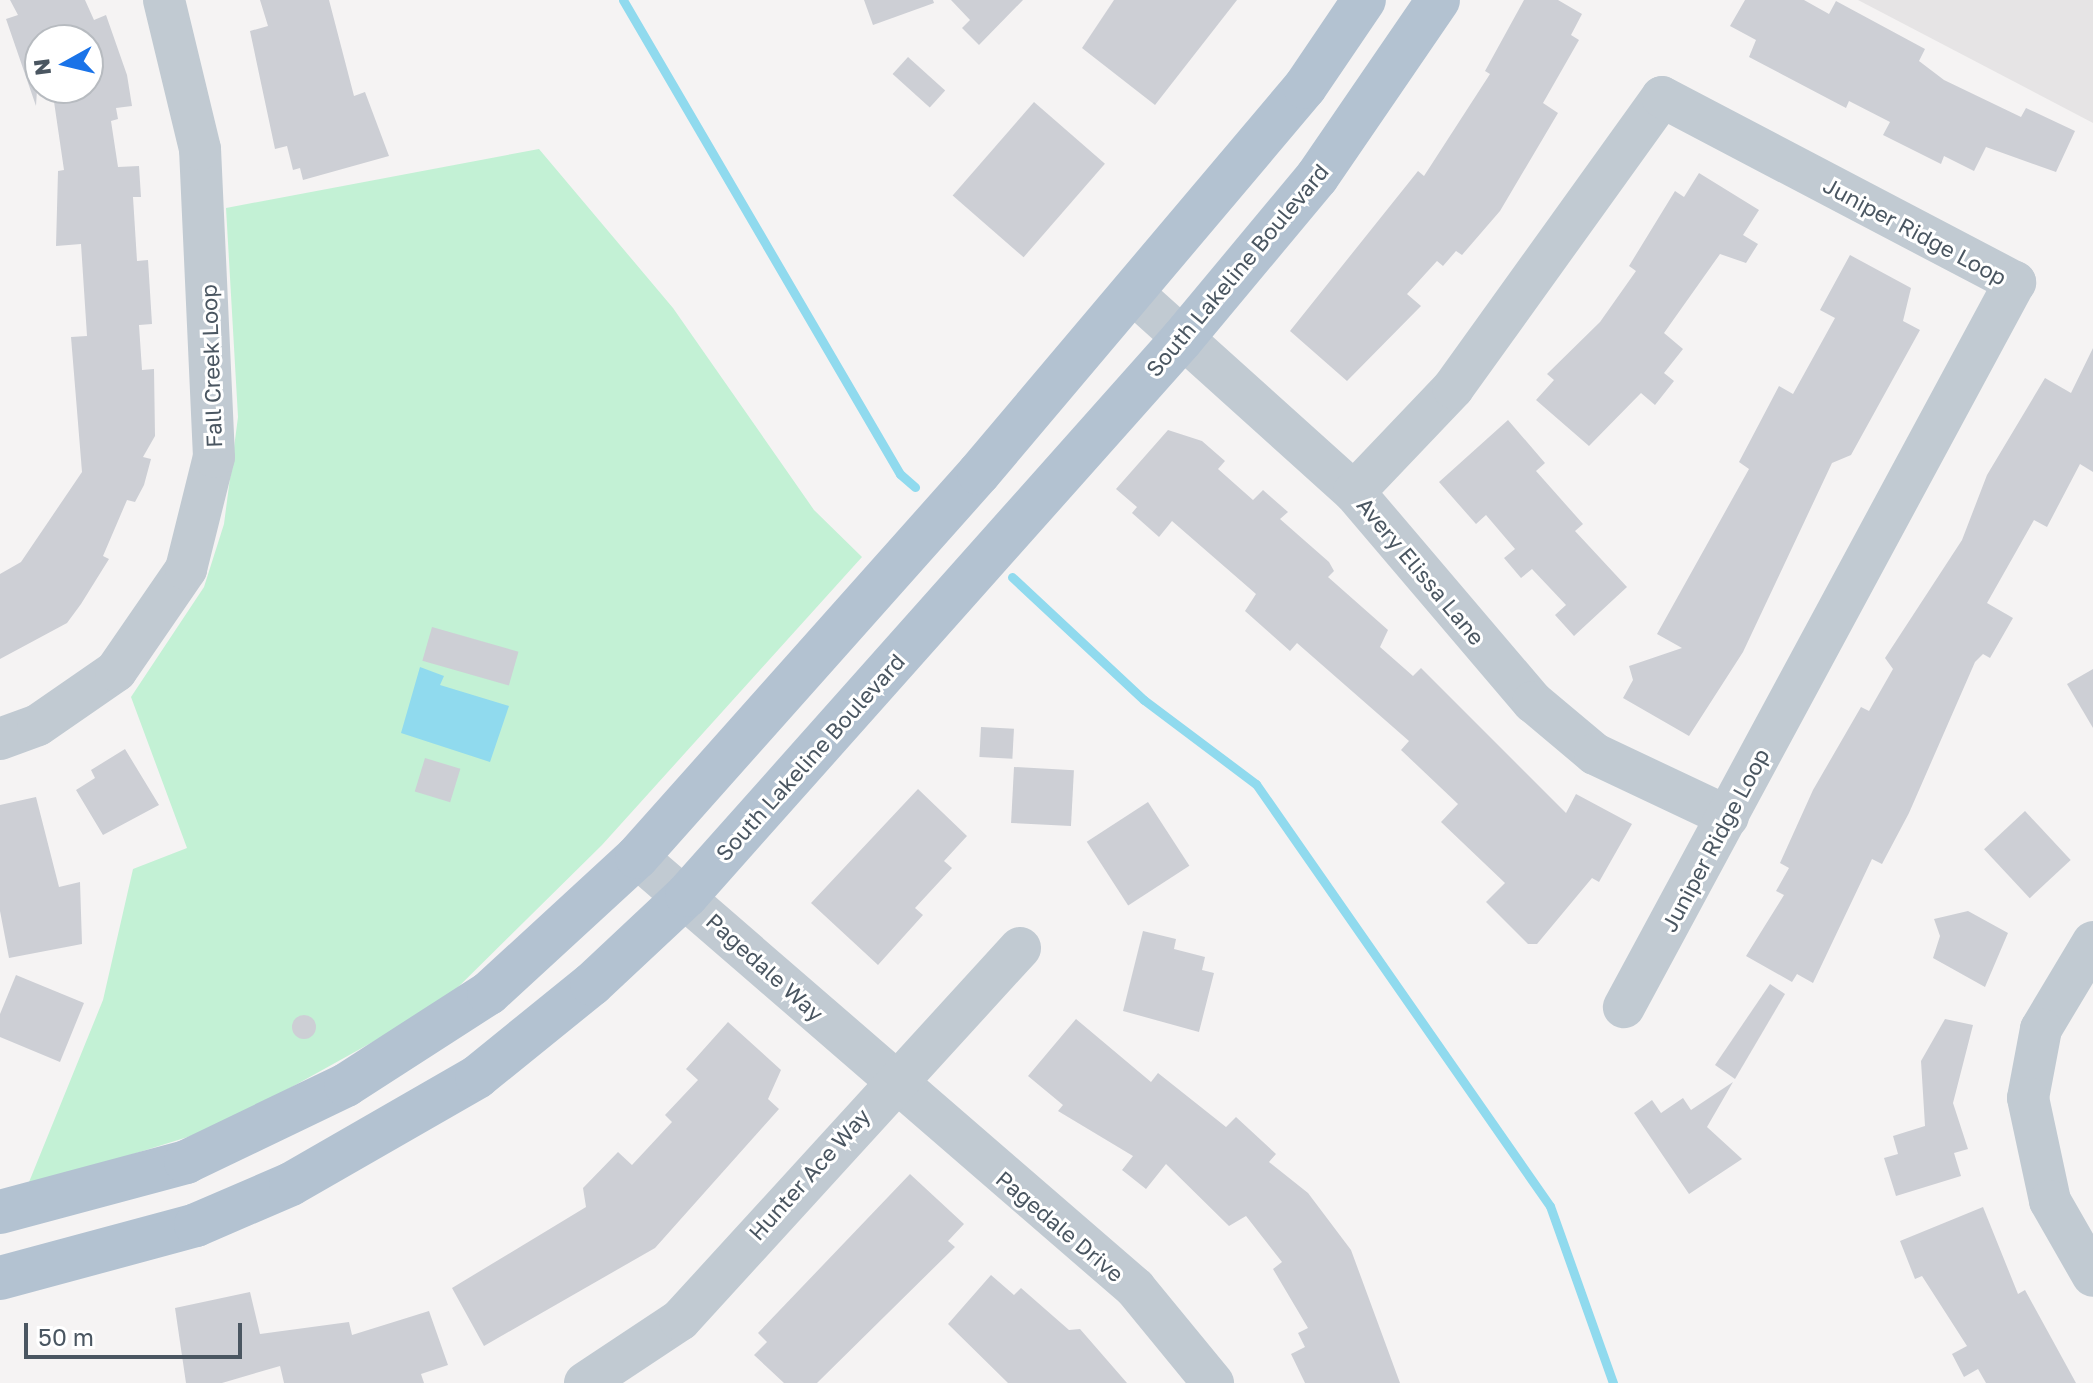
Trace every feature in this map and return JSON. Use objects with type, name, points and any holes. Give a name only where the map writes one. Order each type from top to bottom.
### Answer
[{"type":"main road","points":[[0,1212],[186,1162],[346,1085],[489,993],[637,857],[1024,420],[1134,294],[1305,87],[1364,0]]},
{"type":"main road","name":"South Lakeline Boulevard","points":[[0,1278],[196,1225],[378,1140],[517,1049],[687,895],[1182,339],[1317,177],[1438,0]]},
{"type":"street","name":"Fall Creek Loop","points":[[0,739],[38,725],[116,671],[186,569],[214,457],[200,149],[164,0]]},
{"type":"street","name":"Juniper Ridge Loop","points":[[1354,492],[1453,388],[1662,97],[2015,282],[1624,1007]]},
{"type":"street","name":"Avery Elissa Lane","points":[[1134,294],[1354,492],[1533,702],[1595,754],[1728,817]]},
{"type":"street","name":"Pagedale Way","points":[[637,857],[687,895],[891,1082]]},
{"type":"street","points":[[2093,942],[2041,1029],[2028,1098],[2050,1201],[2093,1276]]},
{"type":"street","name":"Hunter Ace Way","points":[[585,1383],[680,1320],[891,1082],[1020,948]]},
{"type":"street","name":"Pagedale Drive","points":[[891,1082],[1135,1288],[1213,1383]]},
{"type":"shaded area","points":[[1858,0],[2093,0],[2093,123]]},
{"type":"green space","points":[[539,149],[673,308],[814,510],[862,557],[602,845],[441,1004],[220,1127],[27,1187],[103,1000],[133,869],[187,848],[131,697],[204,587],[224,524],[238,417],[226,208]]},
{"type":"water","points":[[420,667],[444,676],[440,685],[509,706],[490,762],[401,733]]},
{"type":"building","points":[[10,0],[85,0],[94,20],[106,15],[127,75],[132,106],[116,108],[118,119],[111,121],[118,167],[139,166],[141,197],[133,197],[137,261],[148,260],[152,324],[139,325],[142,370],[154,369],[155,436],[143,457],[151,459],[144,485],[135,502],[127,500],[103,556],[109,559],[81,604],[67,623],[0,659],[0,574],[21,562],[82,472],[71,337],[87,336],[81,244],[56,246],[58,171],[64,170],[54,104],[104,104],[104,24],[24,24],[24,71],[6,19],[18,15]]},
{"type":"building","points":[[260,0],[329,0],[354,96],[365,92],[389,156],[303,180],[300,168],[293,170],[287,146],[275,149],[250,31],[268,26]]},
{"type":"building","points":[[864,0],[933,0],[934,3],[873,25]]},
{"type":"building","points":[[951,0],[1023,0],[979,45],[962,28],[970,20]]},
{"type":"building","points":[[1114,0],[1237,0],[1155,105],[1082,48]]},
{"type":"building","points":[[1524,0],[1558,0],[1582,14],[1571,35],[1579,40],[1543,103],[1558,113],[1500,211],[1462,255],[1456,251],[1443,266],[1437,261],[1407,294],[1421,306],[1347,381],[1290,331],[1418,171],[1424,176],[1490,74],[1485,71]]},
{"type":"building","points":[[1745,0],[1804,0],[1829,14],[1836,1],[1925,49],[1919,61],[1944,80],[2021,117],[2026,108],[2075,131],[2056,172],[1986,147],[1974,171],[1944,156],[1941,164],[1883,135],[1890,122],[1849,101],[1846,108],[1749,57],[1756,40],[1730,26]]},
{"type":"building","points":[[908,57],[945,90],[930,108],[893,74]]},
{"type":"building","points":[[1034,102],[1105,164],[1024,257],[953,196]]},
{"type":"building","points":[[1699,173],[1759,210],[1743,235],[1758,244],[1746,263],[1720,254],[1664,333],[1683,349],[1664,373],[1674,381],[1655,405],[1641,393],[1589,446],[1536,400],[1554,380],[1547,374],[1600,322],[1636,271],[1629,266],[1675,191],[1684,197]]},
{"type":"building","points":[[1850,255],[1911,288],[1903,321],[1920,330],[1851,455],[1832,463],[1743,652],[1689,736],[1623,698],[1633,680],[1629,666],[1682,648],[1657,634],[1749,469],[1739,462],[1779,386],[1793,394],[1835,318],[1820,310]]},
{"type":"building","points":[[2093,348],[2093,472],[2080,464],[2047,527],[2034,520],[1987,603],[2013,618],[1990,658],[1983,654],[1975,662],[1909,813],[1882,864],[1872,859],[1813,983],[1797,974],[1792,982],[1746,956],[1784,895],[1776,891],[1789,868],[1780,863],[1813,790],[1861,707],[1869,711],[1893,669],[1885,658],[1962,540],[1987,475],[2045,378],[2071,393]]},
{"type":"building","points":[[1508,420],[1545,463],[1536,471],[1583,524],[1575,531],[1627,587],[1574,636],[1555,615],[1566,605],[1532,569],[1521,578],[1504,558],[1515,549],[1486,515],[1476,524],[1439,482]]},
{"type":"building","points":[[1168,430],[1202,441],[1225,461],[1218,469],[1253,500],[1263,490],[1288,512],[1280,519],[1329,562],[1334,571],[1328,577],[1388,630],[1380,647],[1413,676],[1421,668],[1566,813],[1576,794],[1632,824],[1599,882],[1592,878],[1537,944],[1528,944],[1486,902],[1505,883],[1441,822],[1458,804],[1401,750],[1409,741],[1297,643],[1290,651],[1245,611],[1256,594],[1172,521],[1159,537],[1132,513],[1137,507],[1116,489]]},
{"type":"building","points":[[432,627],[519,652],[509,685],[422,661]]},
{"type":"building","points":[[2093,669],[2093,728],[2067,684]]},
{"type":"building","points":[[981,727],[1014,729],[1012,759],[979,757]]},
{"type":"building","points":[[125,749],[159,805],[103,835],[76,790],[95,778],[91,770]]},
{"type":"building","points":[[425,758],[460,769],[450,802],[415,791]]},
{"type":"building","points":[[1014,767],[1074,770],[1071,826],[1011,823]]},
{"type":"building","points":[[918,789],[967,836],[944,861],[952,868],[915,908],[923,915],[878,965],[811,903]]},
{"type":"building","points":[[36,797],[59,887],[80,882],[82,944],[9,958],[0,911],[0,805]]},
{"type":"building","points":[[1148,802],[1189,866],[1128,905],[1087,842]]},
{"type":"building","points":[[2025,811],[2071,860],[2030,898],[1984,849]]},
{"type":"building","points":[[1968,911],[2008,933],[1985,987],[1933,958],[1940,936],[1934,919]]},
{"type":"building","points":[[1143,931],[1176,939],[1174,949],[1205,957],[1202,970],[1214,973],[1199,1032],[1123,1011]]},
{"type":"building","points":[[16,975],[84,1003],[60,1062],[0,1037],[0,1014]]},
{"type":"building","points":[[1770,984],[1785,994],[1735,1079],[1715,1065]]},
{"type":"building","points":[[299,1015],[309,1015],[316,1022],[316,1032],[309,1039],[299,1039],[292,1032],[292,1022]]},
{"type":"building","points":[[1076,1019],[1151,1082],[1158,1073],[1226,1127],[1236,1117],[1276,1154],[1269,1162],[1308,1193],[1351,1250],[1400,1383],[1305,1383],[1291,1354],[1305,1347],[1298,1333],[1308,1328],[1273,1269],[1282,1262],[1246,1216],[1229,1226],[1166,1164],[1146,1189],[1122,1170],[1133,1156],[1058,1111],[1063,1105],[1028,1076]]},
{"type":"building","points":[[1945,1019],[1973,1025],[1953,1103],[1968,1149],[1954,1153],[1961,1176],[1896,1196],[1884,1158],[1898,1154],[1893,1136],[1925,1126],[1921,1061]]},
{"type":"building","points":[[728,1022],[781,1070],[768,1099],[779,1109],[655,1248],[484,1346],[452,1288],[586,1207],[583,1188],[618,1152],[632,1165],[672,1122],[665,1115],[698,1080],[686,1069]]},
{"type":"building","points":[[1733,1082],[1707,1127],[1742,1159],[1689,1194],[1634,1113],[1652,1100],[1661,1113],[1683,1098],[1691,1110]]},
{"type":"building","points":[[910,1174],[964,1224],[948,1241],[955,1247],[817,1383],[784,1383],[754,1355],[767,1342],[758,1333]]},
{"type":"building","points":[[1983,1207],[2018,1294],[2025,1290],[2076,1383],[1986,1383],[1978,1369],[1964,1377],[1952,1354],[1967,1346],[1922,1276],[1915,1279],[1900,1241]]},
{"type":"building","points":[[991,1275],[1014,1295],[1021,1288],[1069,1330],[1080,1329],[1127,1383],[1008,1383],[948,1324]]},
{"type":"building","points":[[250,1292],[260,1334],[349,1322],[352,1335],[429,1311],[448,1365],[421,1374],[424,1383],[284,1383],[280,1366],[222,1383],[186,1383],[175,1308]]},
{"type":"waterway","points":[[623,0],[900,474],[915,487]]},
{"type":"waterway","points":[[1012,577],[1144,700],[1256,784],[1550,1206],[1613,1383]]}]
